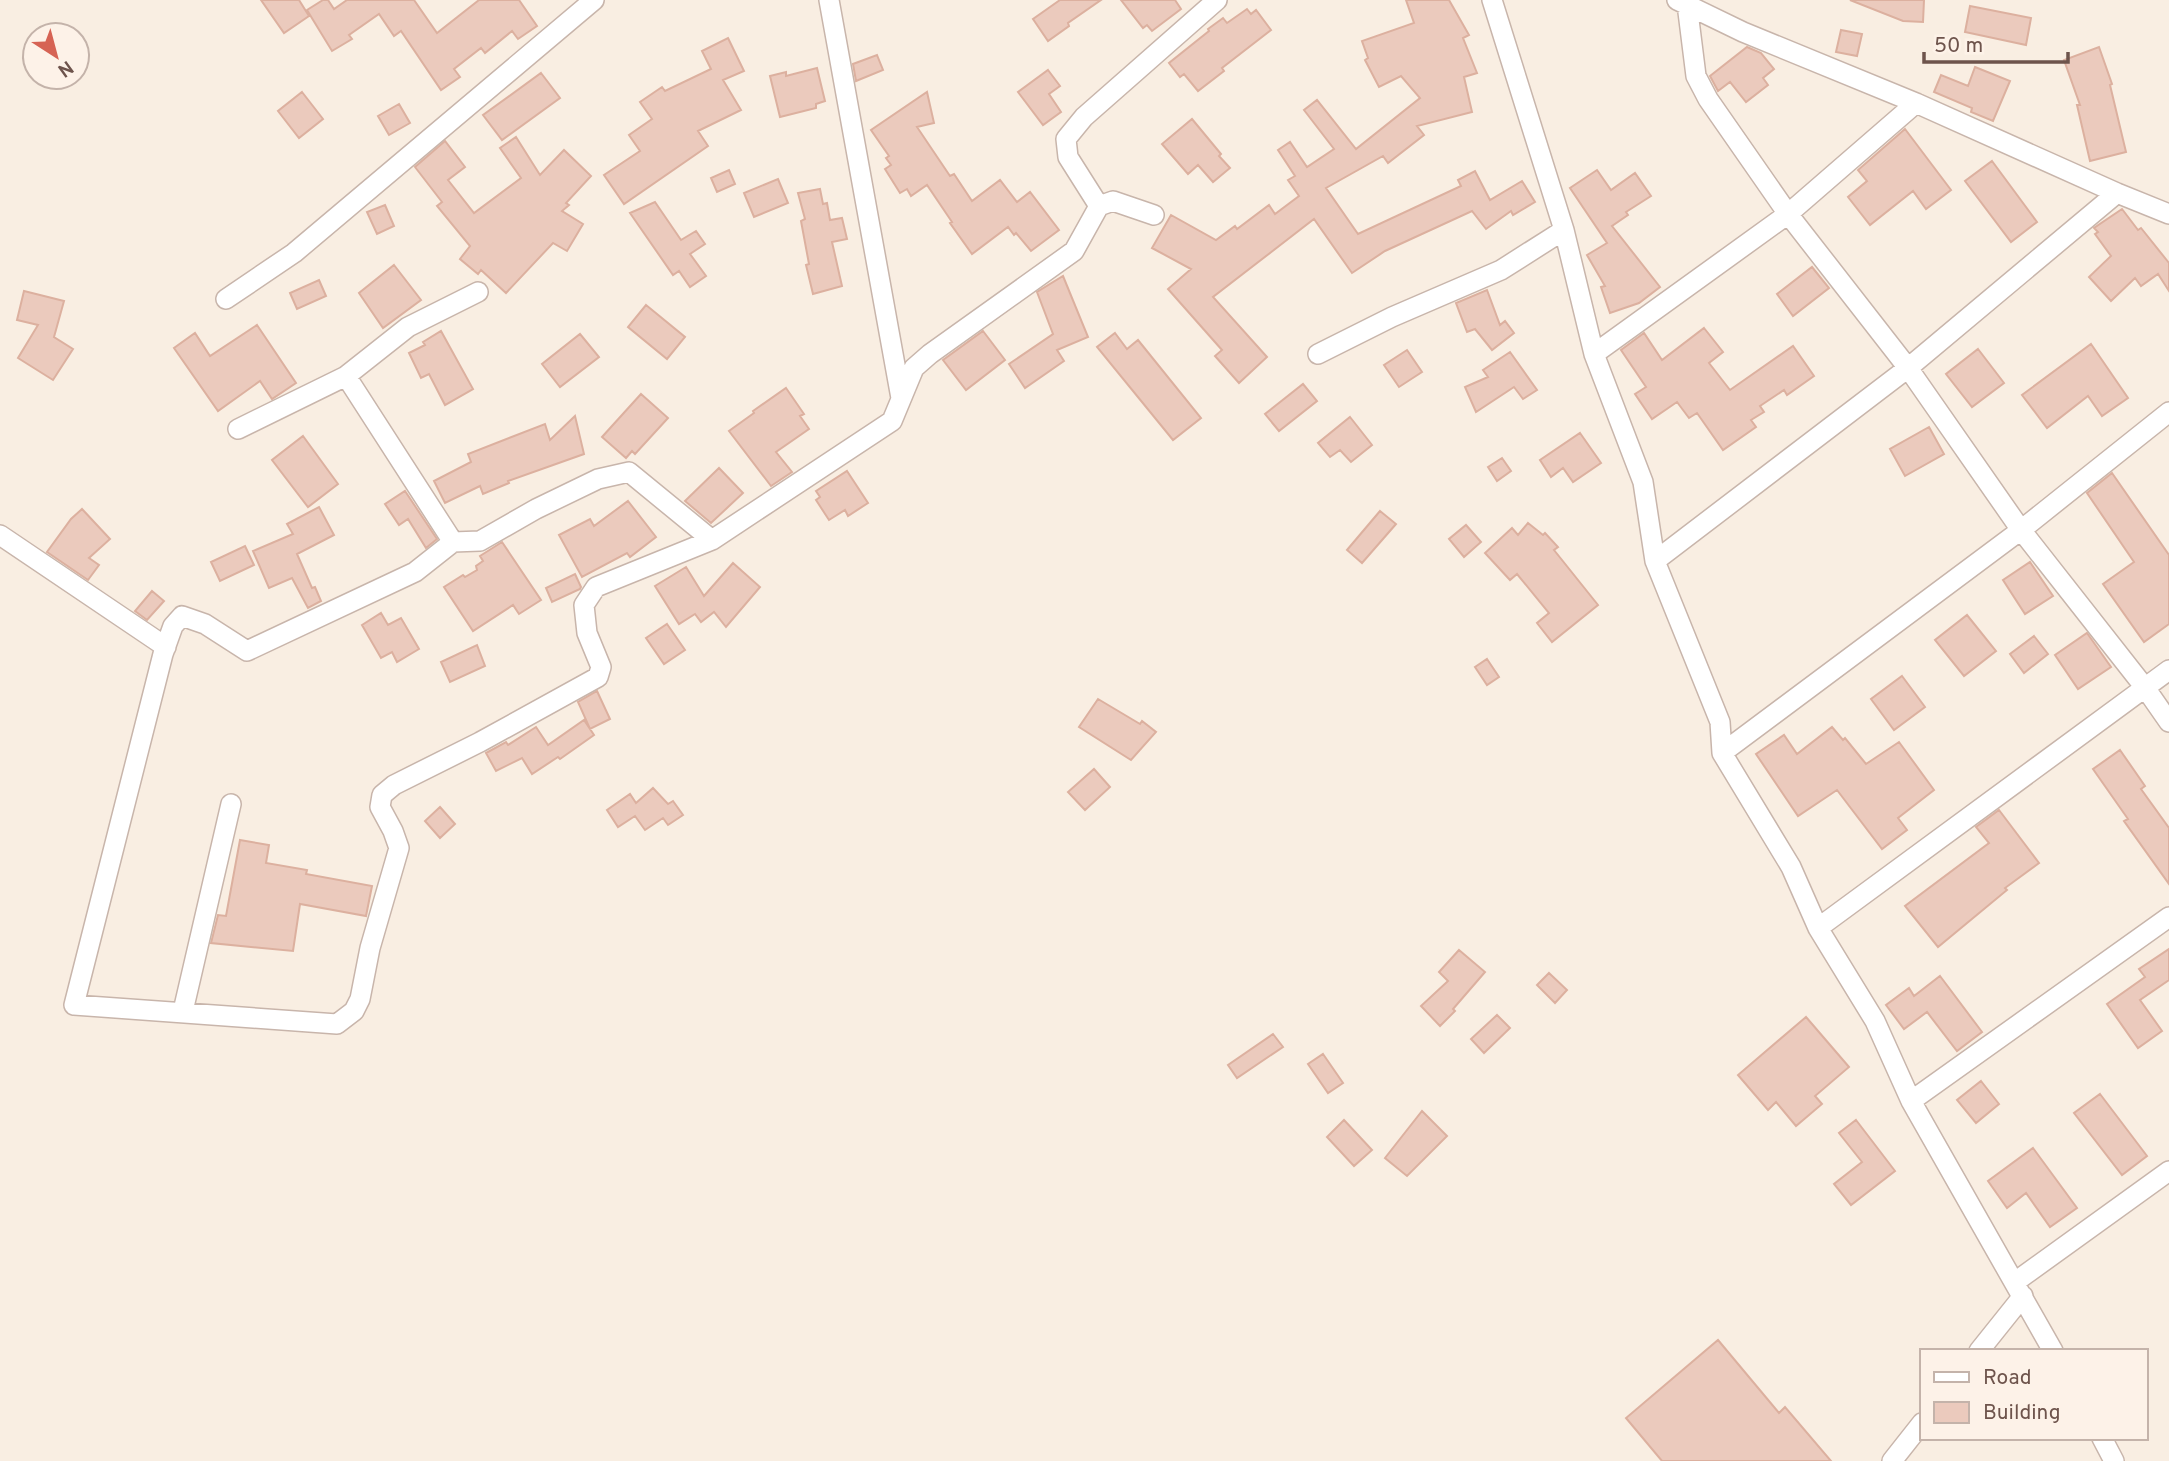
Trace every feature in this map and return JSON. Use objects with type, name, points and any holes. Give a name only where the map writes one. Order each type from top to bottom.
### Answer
[{"type":"street","points":[[226,299],[294,253],[594,0]]},
{"type":"street","points":[[829,0],[901,398]]},
{"type":"street","points":[[1099,206],[1068,157],[1066,139],[1084,117],[1217,0]]},
{"type":"street","points":[[1492,0],[1564,230],[1594,354],[1643,482],[1655,561],[1720,722],[1723,752],[1791,867],[1818,928],[1875,1021],[1911,1101],[2052,1349]]},
{"type":"street","points":[[1682,2],[1743,32],[1916,103],[2169,214]]},
{"type":"street","points":[[1682,2],[1696,76],[1709,99],[1788,214],[1908,368],[2021,530],[2146,688],[2169,722]]},
{"type":"street","points":[[1594,354],[1788,214],[1916,103]]},
{"type":"street","points":[[1655,561],[1908,368],[2117,193]]},
{"type":"street","points":[[712,540],[629,472],[597,479],[480,541],[453,542],[415,572],[247,651],[205,624],[182,616],[173,626],[166,647],[74,1005],[337,1024],[354,1011],[360,999],[370,948],[399,848],[380,807],[382,795],[394,785],[480,742],[598,677],[601,667],[587,634],[584,605],[596,587],[712,540],[892,421],[914,368],[1074,251],[1099,206],[1113,201],[1154,215]]},
{"type":"street","points":[[1318,355],[1392,317],[1501,270],[1564,230]]},
{"type":"street","points":[[238,429],[346,376],[408,327],[478,292]]},
{"type":"street","points":[[346,376],[453,542]]},
{"type":"street","points":[[1723,752],[2021,530],[2169,412]]},
{"type":"street","points":[[0,535],[166,647]]},
{"type":"street","points":[[1818,928],[2169,670]]},
{"type":"street","points":[[183,1011],[231,804]]},
{"type":"street","points":[[1911,1101],[2169,917]]},
{"type":"street","points":[[1980,1349],[2019,1289],[2169,1171]]},
{"type":"street","points":[[1892,1461],[1920,1426]]},
{"type":"street","points":[[2103,1440],[2114,1461]]},
{"type":"building","points":[[261,0],[299,0],[309,16],[284,33]]},
{"type":"building","points":[[323,0],[328,0],[334,9],[347,0],[414,0],[437,33],[479,0],[519,0],[537,26],[518,39],[512,31],[485,53],[481,48],[454,69],[460,77],[441,90],[401,31],[394,36],[379,14],[349,35],[352,39],[332,51],[307,10]]},
{"type":"building","points":[[1060,0],[1101,0],[1048,41],[1033,19]]},
{"type":"building","points":[[1121,0],[1175,0],[1181,9],[1152,31],[1147,25],[1143,28]]},
{"type":"building","points":[[1406,0],[1449,0],[1469,35],[1463,38],[1477,73],[1464,77],[1472,112],[1417,126],[1424,135],[1388,163],[1383,156],[1326,188],[1358,234],[1461,186],[1458,180],[1475,171],[1490,200],[1522,181],[1535,202],[1513,215],[1511,211],[1486,229],[1472,211],[1385,251],[1352,273],[1314,219],[1213,297],[1267,357],[1239,383],[1215,356],[1222,350],[1168,289],[1191,269],[1152,248],[1171,215],[1216,240],[1235,226],[1237,229],[1269,205],[1275,214],[1299,196],[1288,180],[1295,176],[1278,150],[1290,142],[1307,167],[1334,149],[1304,110],[1317,100],[1356,149],[1420,98],[1401,76],[1379,87],[1365,60],[1368,58],[1362,41],[1414,23]]},
{"type":"building","points":[[1850,0],[1924,0],[1923,22],[1903,21]]},
{"type":"building","points":[[1970,6],[2031,18],[2026,45],[1965,32]]},
{"type":"building","points":[[1247,9],[1251,14],[1256,10],[1271,30],[1222,68],[1224,71],[1198,91],[1184,74],[1180,77],[1169,63],[1223,18],[1227,23]]},
{"type":"building","points":[[1841,30],[1862,34],[1857,56],[1836,52]]},
{"type":"building","points":[[728,38],[744,71],[723,80],[741,110],[698,131],[708,146],[624,204],[604,175],[640,151],[629,135],[652,119],[640,102],[662,87],[665,91],[711,69],[702,51]]},
{"type":"building","points":[[1747,47],[1761,53],[1774,69],[1763,78],[1768,85],[1746,102],[1730,82],[1718,91],[1710,76]]},
{"type":"building","points":[[2099,47],[2112,84],[2110,85],[2126,152],[2090,161],[2077,105],[2080,105],[2064,60]]},
{"type":"building","points":[[877,55],[883,70],[856,81],[853,64]]},
{"type":"building","points":[[1975,67],[2010,81],[1993,121],[1971,112],[1972,108],[1934,92],[1941,75],[1968,86]]},
{"type":"building","points":[[817,68],[825,101],[816,104],[816,108],[780,117],[770,76],[786,72],[786,76]]},
{"type":"building","points":[[1048,70],[1060,86],[1049,94],[1061,112],[1043,125],[1018,92]]},
{"type":"building","points":[[541,73],[560,98],[502,140],[483,115]]},
{"type":"building","points":[[302,92],[323,119],[299,138],[278,111]]},
{"type":"building","points":[[927,92],[934,123],[917,127],[950,176],[954,174],[972,201],[1000,180],[1017,202],[1030,192],[1059,230],[1031,251],[1008,227],[972,254],[927,185],[911,196],[907,189],[900,193],[885,169],[891,165],[886,158],[889,156],[871,130]]},
{"type":"building","points":[[399,104],[410,123],[389,135],[378,116]]},
{"type":"building","points":[[1192,119],[1230,168],[1213,182],[1198,165],[1188,174],[1162,144]]},
{"type":"building","points":[[1905,129],[1951,190],[1926,209],[1913,191],[1870,225],[1848,197],[1867,181],[1858,170]]},
{"type":"building","points":[[516,137],[540,175],[564,150],[591,176],[562,211],[583,224],[567,251],[553,243],[506,293],[481,270],[478,274],[460,259],[470,246],[437,206],[442,202],[415,167],[445,141],[465,167],[448,180],[474,213],[521,178],[500,148]]},
{"type":"building","points":[[1992,161],[2037,222],[2011,242],[1965,181]]},
{"type":"building","points":[[729,170],[735,184],[717,192],[711,178]]},
{"type":"building","points":[[1597,170],[1611,190],[1635,173],[1651,196],[1626,212],[1628,215],[1612,226],[1660,287],[1639,303],[1610,313],[1601,287],[1605,286],[1587,255],[1607,243],[1570,188]]},
{"type":"building","points":[[778,179],[788,203],[754,217],[744,193]]},
{"type":"building","points":[[820,189],[823,204],[827,203],[830,220],[842,218],[847,239],[832,242],[842,286],[813,294],[806,265],[809,264],[801,221],[805,219],[798,193]]},
{"type":"building","points":[[655,202],[681,240],[696,231],[705,244],[690,254],[706,276],[690,287],[679,271],[673,275],[630,213]]},
{"type":"building","points":[[385,205],[394,226],[377,234],[367,212]]},
{"type":"building","points":[[2122,209],[2169,263],[2169,291],[2158,274],[2141,286],[2135,278],[2111,301],[2089,277],[2111,256],[2095,234],[2098,232],[2094,228]]},
{"type":"building","points":[[394,265],[421,300],[383,328],[359,293]]},
{"type":"building","points":[[1812,267],[1829,288],[1793,316],[1777,294]]},
{"type":"building","points":[[1063,276],[1088,337],[1057,350],[1064,361],[1025,388],[1009,364],[1053,334],[1037,292]]},
{"type":"building","points":[[319,280],[326,296],[297,309],[290,293]]},
{"type":"building","points":[[1487,290],[1500,325],[1505,321],[1514,333],[1492,350],[1475,329],[1467,332],[1456,303]]},
{"type":"building","points":[[24,291],[64,301],[54,337],[73,349],[53,380],[18,358],[38,325],[17,320]]},
{"type":"building","points":[[646,305],[685,337],[667,359],[628,327]]},
{"type":"building","points":[[257,325],[296,383],[272,399],[260,381],[218,411],[174,348],[195,333],[210,356]]},
{"type":"building","points":[[1704,328],[1723,352],[1709,363],[1730,390],[1793,346],[1814,376],[1787,395],[1784,390],[1760,406],[1764,412],[1751,420],[1756,427],[1723,450],[1697,413],[1689,418],[1677,402],[1652,419],[1635,394],[1646,387],[1621,350],[1644,333],[1662,360]]},
{"type":"building","points":[[441,331],[473,389],[445,405],[429,374],[421,378],[409,353],[425,345],[423,342]]},
{"type":"building","points":[[983,331],[1005,360],[966,390],[943,360]]},
{"type":"building","points":[[1115,333],[1127,349],[1138,340],[1201,418],[1173,440],[1097,347]]},
{"type":"building","points":[[580,334],[599,357],[560,387],[542,364]]},
{"type":"building","points":[[2091,344],[2128,398],[2102,416],[2088,396],[2047,428],[2022,395]]},
{"type":"building","points":[[1978,349],[2004,383],[1972,407],[1946,374]]},
{"type":"building","points":[[1407,350],[1422,372],[1399,387],[1384,365]]},
{"type":"building","points":[[1510,352],[1537,390],[1523,399],[1514,387],[1476,412],[1465,387],[1488,377],[1483,370]]},
{"type":"building","points":[[1303,384],[1317,401],[1279,431],[1265,414]]},
{"type":"building","points":[[786,388],[804,414],[800,416],[809,429],[776,452],[792,472],[771,486],[729,431]]},
{"type":"building","points":[[641,394],[668,418],[635,454],[632,451],[626,458],[602,437]]},
{"type":"building","points":[[575,416],[584,454],[508,481],[509,483],[483,494],[480,486],[445,503],[434,481],[471,462],[468,454],[545,424],[550,440]]},
{"type":"building","points":[[1350,417],[1372,445],[1351,462],[1340,450],[1330,457],[1318,443]]},
{"type":"building","points":[[1929,427],[1944,454],[1905,476],[1890,449]]},
{"type":"building","points":[[1580,433],[1601,463],[1573,482],[1563,468],[1551,477],[1540,460]]},
{"type":"building","points":[[303,436],[338,484],[308,507],[272,460]]},
{"type":"building","points":[[1502,458],[1511,471],[1497,481],[1488,467]]},
{"type":"building","points":[[719,468],[743,493],[711,523],[685,501]]},
{"type":"building","points":[[847,471],[868,503],[848,516],[845,510],[829,520],[816,500],[820,497],[816,491]]},
{"type":"building","points":[[2112,473],[2169,555],[2169,624],[2144,642],[2103,584],[2134,562],[2087,493]]},
{"type":"building","points":[[405,491],[437,539],[426,548],[408,519],[399,525],[385,504]]},
{"type":"building","points":[[628,501],[656,537],[630,557],[627,553],[582,577],[559,535],[590,519],[594,526]]},
{"type":"building","points":[[319,507],[334,535],[297,554],[312,588],[315,587],[321,601],[308,608],[292,578],[269,588],[253,551],[293,534],[287,524]]},
{"type":"building","points":[[82,509],[110,539],[89,558],[99,565],[88,580],[47,552],[71,519]]},
{"type":"building","points":[[1380,511],[1396,524],[1362,563],[1347,550]]},
{"type":"building","points":[[1528,523],[1543,535],[1545,533],[1558,547],[1554,550],[1598,605],[1552,642],[1537,623],[1549,613],[1517,574],[1510,580],[1485,553],[1512,528],[1518,535]]},
{"type":"building","points":[[1466,525],[1481,542],[1464,557],[1449,539]]},
{"type":"building","points":[[502,542],[541,600],[519,614],[513,605],[473,631],[444,587],[477,570],[476,566],[483,561],[480,556]]},
{"type":"building","points":[[245,546],[254,565],[220,581],[211,562]]},
{"type":"building","points":[[2030,562],[2053,596],[2025,614],[2003,580]]},
{"type":"building","points":[[733,563],[760,587],[726,627],[714,612],[701,622],[695,614],[679,624],[655,586],[686,567],[704,596]]},
{"type":"building","points":[[575,574],[580,589],[552,602],[546,588]]},
{"type":"building","points":[[152,591],[164,601],[147,620],[135,611]]},
{"type":"building","points":[[381,613],[388,625],[401,618],[419,649],[397,662],[392,652],[381,658],[362,625]]},
{"type":"building","points":[[1967,615],[1996,651],[1964,676],[1935,640]]},
{"type":"building","points":[[667,624],[685,650],[664,664],[646,638]]},
{"type":"building","points":[[2087,633],[2111,667],[2078,689],[2055,655]]},
{"type":"building","points":[[2034,636],[2048,654],[2024,673],[2010,654]]},
{"type":"building","points":[[477,645],[485,666],[450,682],[441,662]]},
{"type":"building","points":[[1487,659],[1499,677],[1487,685],[1475,667]]},
{"type":"building","points":[[1902,676],[1925,707],[1894,730],[1871,699]]},
{"type":"building","points":[[597,691],[610,719],[590,729],[578,702]]},
{"type":"building","points":[[1098,699],[1140,724],[1142,721],[1156,732],[1131,760],[1079,727]]},
{"type":"building","points":[[584,720],[594,735],[560,759],[558,757],[532,774],[522,758],[496,771],[486,753],[506,742],[508,745],[536,727],[548,745]]},
{"type":"building","points":[[1832,727],[1843,740],[1845,738],[1866,764],[1899,742],[1934,790],[1898,818],[1907,830],[1882,849],[1837,790],[1798,816],[1756,754],[1784,735],[1797,754]]},
{"type":"building","points":[[2120,750],[2145,786],[2141,789],[2169,828],[2169,884],[2124,821],[2128,819],[2093,769]]},
{"type":"building","points":[[1094,769],[1110,787],[1085,810],[1068,792]]},
{"type":"building","points":[[653,788],[668,804],[673,801],[683,815],[668,825],[663,818],[645,830],[635,816],[618,827],[607,810],[630,794],[636,803]]},
{"type":"building","points":[[440,807],[455,824],[440,838],[425,821]]},
{"type":"building","points":[[1999,810],[2039,863],[2005,888],[2007,890],[1938,947],[1905,906],[1989,843],[1976,827]]},
{"type":"building","points":[[240,840],[269,845],[266,863],[307,870],[306,874],[372,886],[366,916],[300,904],[293,951],[211,943],[218,915],[226,916]]},
{"type":"building","points":[[2169,949],[2169,980],[2140,1000],[2162,1031],[2138,1048],[2107,1004],[2145,977],[2139,969]]},
{"type":"building","points":[[1459,950],[1485,972],[1440,1026],[1421,1006],[1448,981],[1439,972]]},
{"type":"building","points":[[1549,973],[1567,990],[1555,1003],[1537,985]]},
{"type":"building","points":[[1940,976],[1982,1032],[1957,1051],[1927,1012],[1904,1029],[1886,1005],[1909,988],[1914,996]]},
{"type":"building","points":[[1497,1015],[1510,1028],[1484,1053],[1471,1039]]},
{"type":"building","points":[[1806,1017],[1849,1067],[1815,1096],[1822,1104],[1796,1126],[1776,1102],[1768,1110],[1738,1075]]},
{"type":"building","points":[[1273,1034],[1283,1047],[1237,1078],[1228,1065]]},
{"type":"building","points":[[1323,1054],[1343,1083],[1328,1093],[1308,1064]]},
{"type":"building","points":[[1981,1081],[1999,1104],[1976,1123],[1957,1100]]},
{"type":"building","points":[[2100,1094],[2147,1156],[2122,1175],[2074,1113]]},
{"type":"building","points":[[1422,1111],[1447,1136],[1407,1176],[1385,1158]]},
{"type":"building","points":[[1344,1120],[1372,1150],[1354,1166],[1327,1137]]},
{"type":"building","points":[[1856,1120],[1895,1171],[1851,1205],[1834,1184],[1862,1162],[1839,1133]]},
{"type":"building","points":[[2033,1148],[2077,1208],[2050,1227],[2026,1193],[2007,1208],[1988,1181]]},
{"type":"building","points":[[1718,1340],[1779,1413],[1785,1407],[1831,1461],[1662,1461],[1626,1418]]}]
